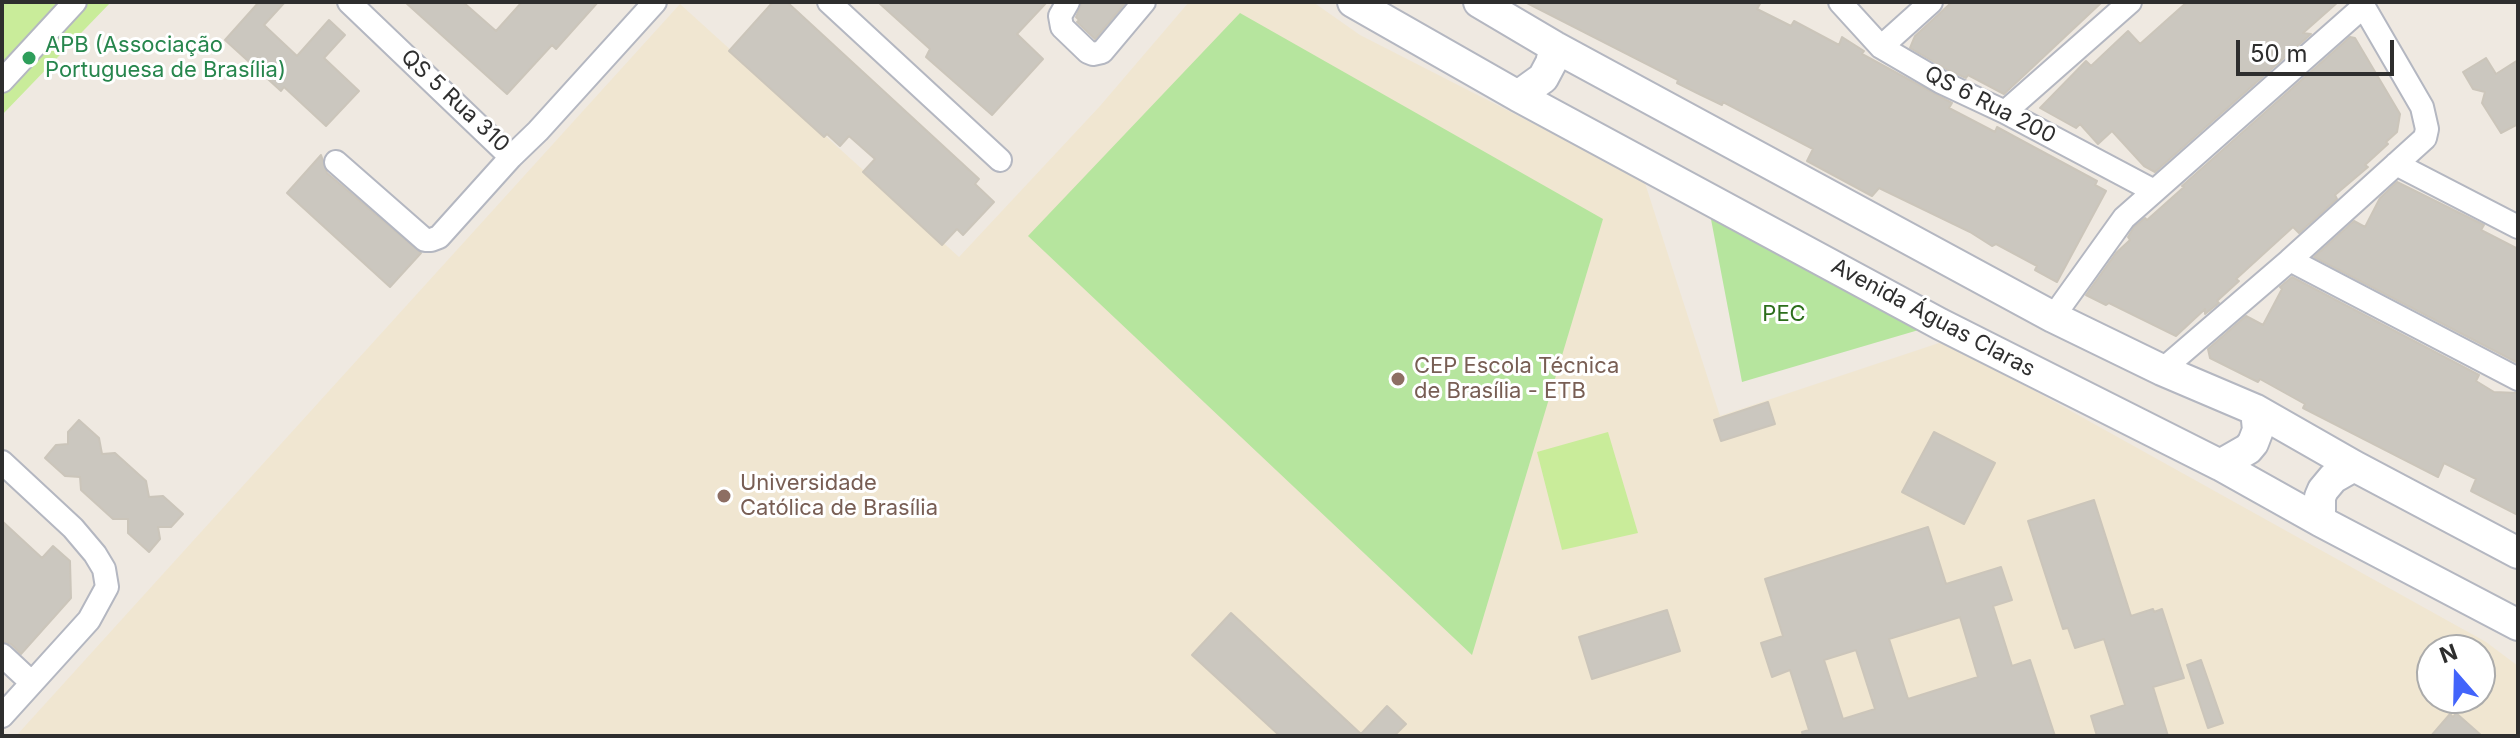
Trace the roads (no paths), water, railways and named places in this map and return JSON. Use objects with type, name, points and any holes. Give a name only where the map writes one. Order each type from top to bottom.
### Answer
[{"type":"main road","name":"Avenida Águas Claras","points":[[1353,2],[1518,96],[1940,324],[2220,465],[2518,625]]},
{"type":"main road","points":[[1479,2],[1555,47],[2053,317],[2162,370],[2256,410],[2518,553]]},
{"type":"main road","points":[[1518,96],[1543,78],[1555,47]]},
{"type":"main road","points":[[2220,465],[2253,443],[2258,430],[2256,410]]},
{"type":"main road","points":[[2320,521],[2323,490],[2333,478],[2354,466]]},
{"type":"street","points":[[2,81],[75,2]]},
{"type":"street","name":"QS 5 Rua 310","points":[[349,2],[511,157],[655,2]]},
{"type":"street","points":[[829,2],[1000,160]]},
{"type":"street","points":[[1068,2],[1060,16],[1062,27],[1088,52],[1098,54],[1144,2]]},
{"type":"street","name":"QS 6 Rua 200","points":[[1840,2],[1881,47],[1941,82],[2005,112],[2154,191]]},
{"type":"street","points":[[1881,47],[1931,2]]},
{"type":"street","points":[[2005,112],[2130,2]]},
{"type":"street","points":[[2053,317],[2124,218],[2362,4],[2426,117],[2425,138],[2162,370]]},
{"type":"street","points":[[336,162],[425,240],[431,240],[439,237],[511,157]]},
{"type":"street","points":[[2396,164],[2518,227]]},
{"type":"street","points":[[2290,260],[2518,379]]},
{"type":"street","points":[[2,462],[73,528],[95,554],[107,587],[89,620],[2,716]]},
{"type":"street","points":[[2,655],[32,683]]},
{"type":"place","name":"APB (Associação Portuguesa de Brasília)","points":[[29,58]]},
{"type":"place","name":"CEP Escola Técnica de Brasília - ETB","points":[[1398,379]]},
{"type":"place","name":"Universidade Católica de Brasília","points":[[724,496]]},
{"type":"park label","name":"PEC","points":[[1784,314]]}]
